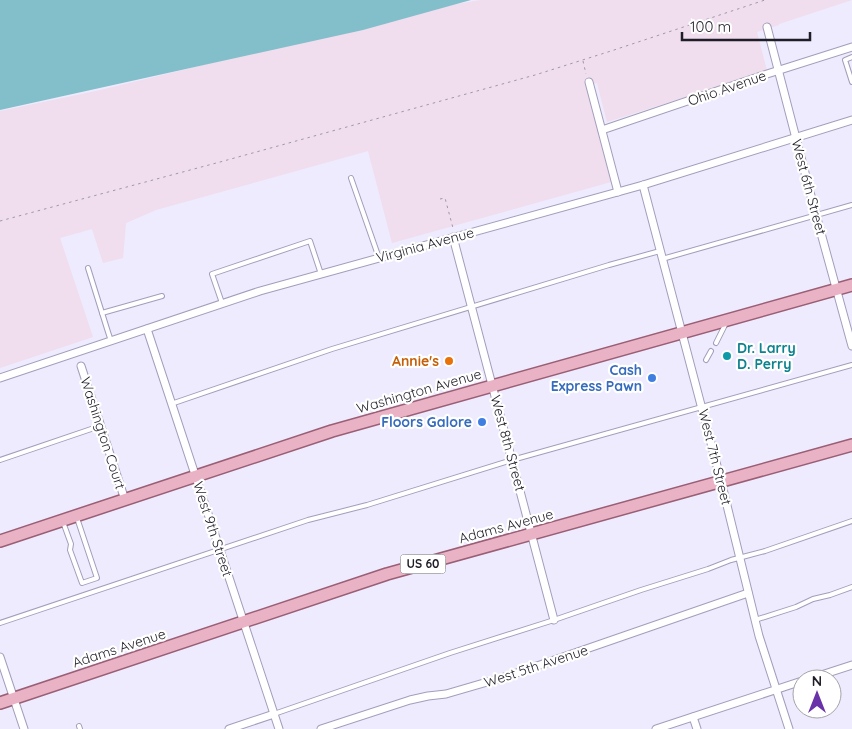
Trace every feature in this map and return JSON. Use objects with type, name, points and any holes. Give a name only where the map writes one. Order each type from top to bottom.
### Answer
[{"type":"main road","name":"Washington Avenue","points":[[0,541],[340,429],[852,285]]},
{"type":"main road","name":"Adams Avenue","points":[[0,703],[387,574],[852,445]]},
{"type":"street","name":"West 6th Street","points":[[767,27],[836,290],[850,329],[852,346]]},
{"type":"street","name":"Ohio Avenue","points":[[602,130],[852,47]]},
{"type":"street","points":[[588,78],[618,192]]},
{"type":"street","name":"Virginia Avenue","points":[[0,378],[253,293],[643,185],[852,120]]},
{"type":"street","name":"West 7th Street","points":[[643,185],[702,407],[755,620],[789,729]]},
{"type":"street","name":"West 8th Street","points":[[453,237],[554,620]]},
{"type":"street","name":"West 9th Street","points":[[147,329],[279,729]]},
{"type":"street","name":"Washington Court","points":[[81,366],[124,500]]},
{"type":"street","name":"West 5th Avenue","points":[[321,729],[410,700],[456,692],[511,675],[748,593]]},
{"type":"street","points":[[0,657],[24,729]]},
{"type":"street","points":[[840,669],[852,665]]},
{"type":"street","points":[[656,729],[792,684]]},
{"type":"street","points":[[228,729],[274,714]]},
{"type":"street","points":[[693,717],[697,729]]},
{"type":"lane","points":[[852,57],[845,60],[852,82]]},
{"type":"lane","points":[[351,178],[379,258]]},
{"type":"lane","points":[[172,404],[332,349],[609,265],[661,255],[852,205]]},
{"type":"lane","points":[[222,304],[212,274],[310,241],[321,274]]},
{"type":"lane","points":[[88,268],[112,340]]},
{"type":"lane","points":[[102,313],[162,296]]},
{"type":"lane","points":[[716,343],[728,320]]},
{"type":"lane","points":[[706,360],[711,351]]},
{"type":"lane","points":[[0,622],[308,520],[367,505],[512,460],[852,365]]},
{"type":"lane","points":[[0,460],[100,426]]},
{"type":"lane","points":[[63,520],[71,544],[70,550],[82,582],[97,578],[76,516]]},
{"type":"lane","points":[[274,714],[450,653],[622,596],[708,570],[852,521]]},
{"type":"lane","points":[[755,620],[852,587]]},
{"type":"path","points":[[0,221],[535,75],[765,0]]},
{"type":"path","points":[[582,60],[588,78]]},
{"type":"path","points":[[440,199],[445,198],[453,228]]},
{"type":"shaded area","points":[[480,0],[852,0],[757,32],[767,71],[607,122],[597,83],[586,86],[611,182],[392,243],[368,151],[156,210],[126,223],[123,258],[103,263],[92,229],[60,238],[93,337],[0,368],[0,111],[96,91],[452,5]]},
{"type":"water","points":[[0,0],[471,0],[363,30],[0,110]]},
{"type":"place","name":"Dr. Larry D. Perry","points":[[727,356]]},
{"type":"place","name":"Annie's","points":[[449,361]]},
{"type":"place","name":"Cash Express Pawn","points":[[652,378]]},
{"type":"place","name":"Floors Galore","points":[[482,422]]}]
